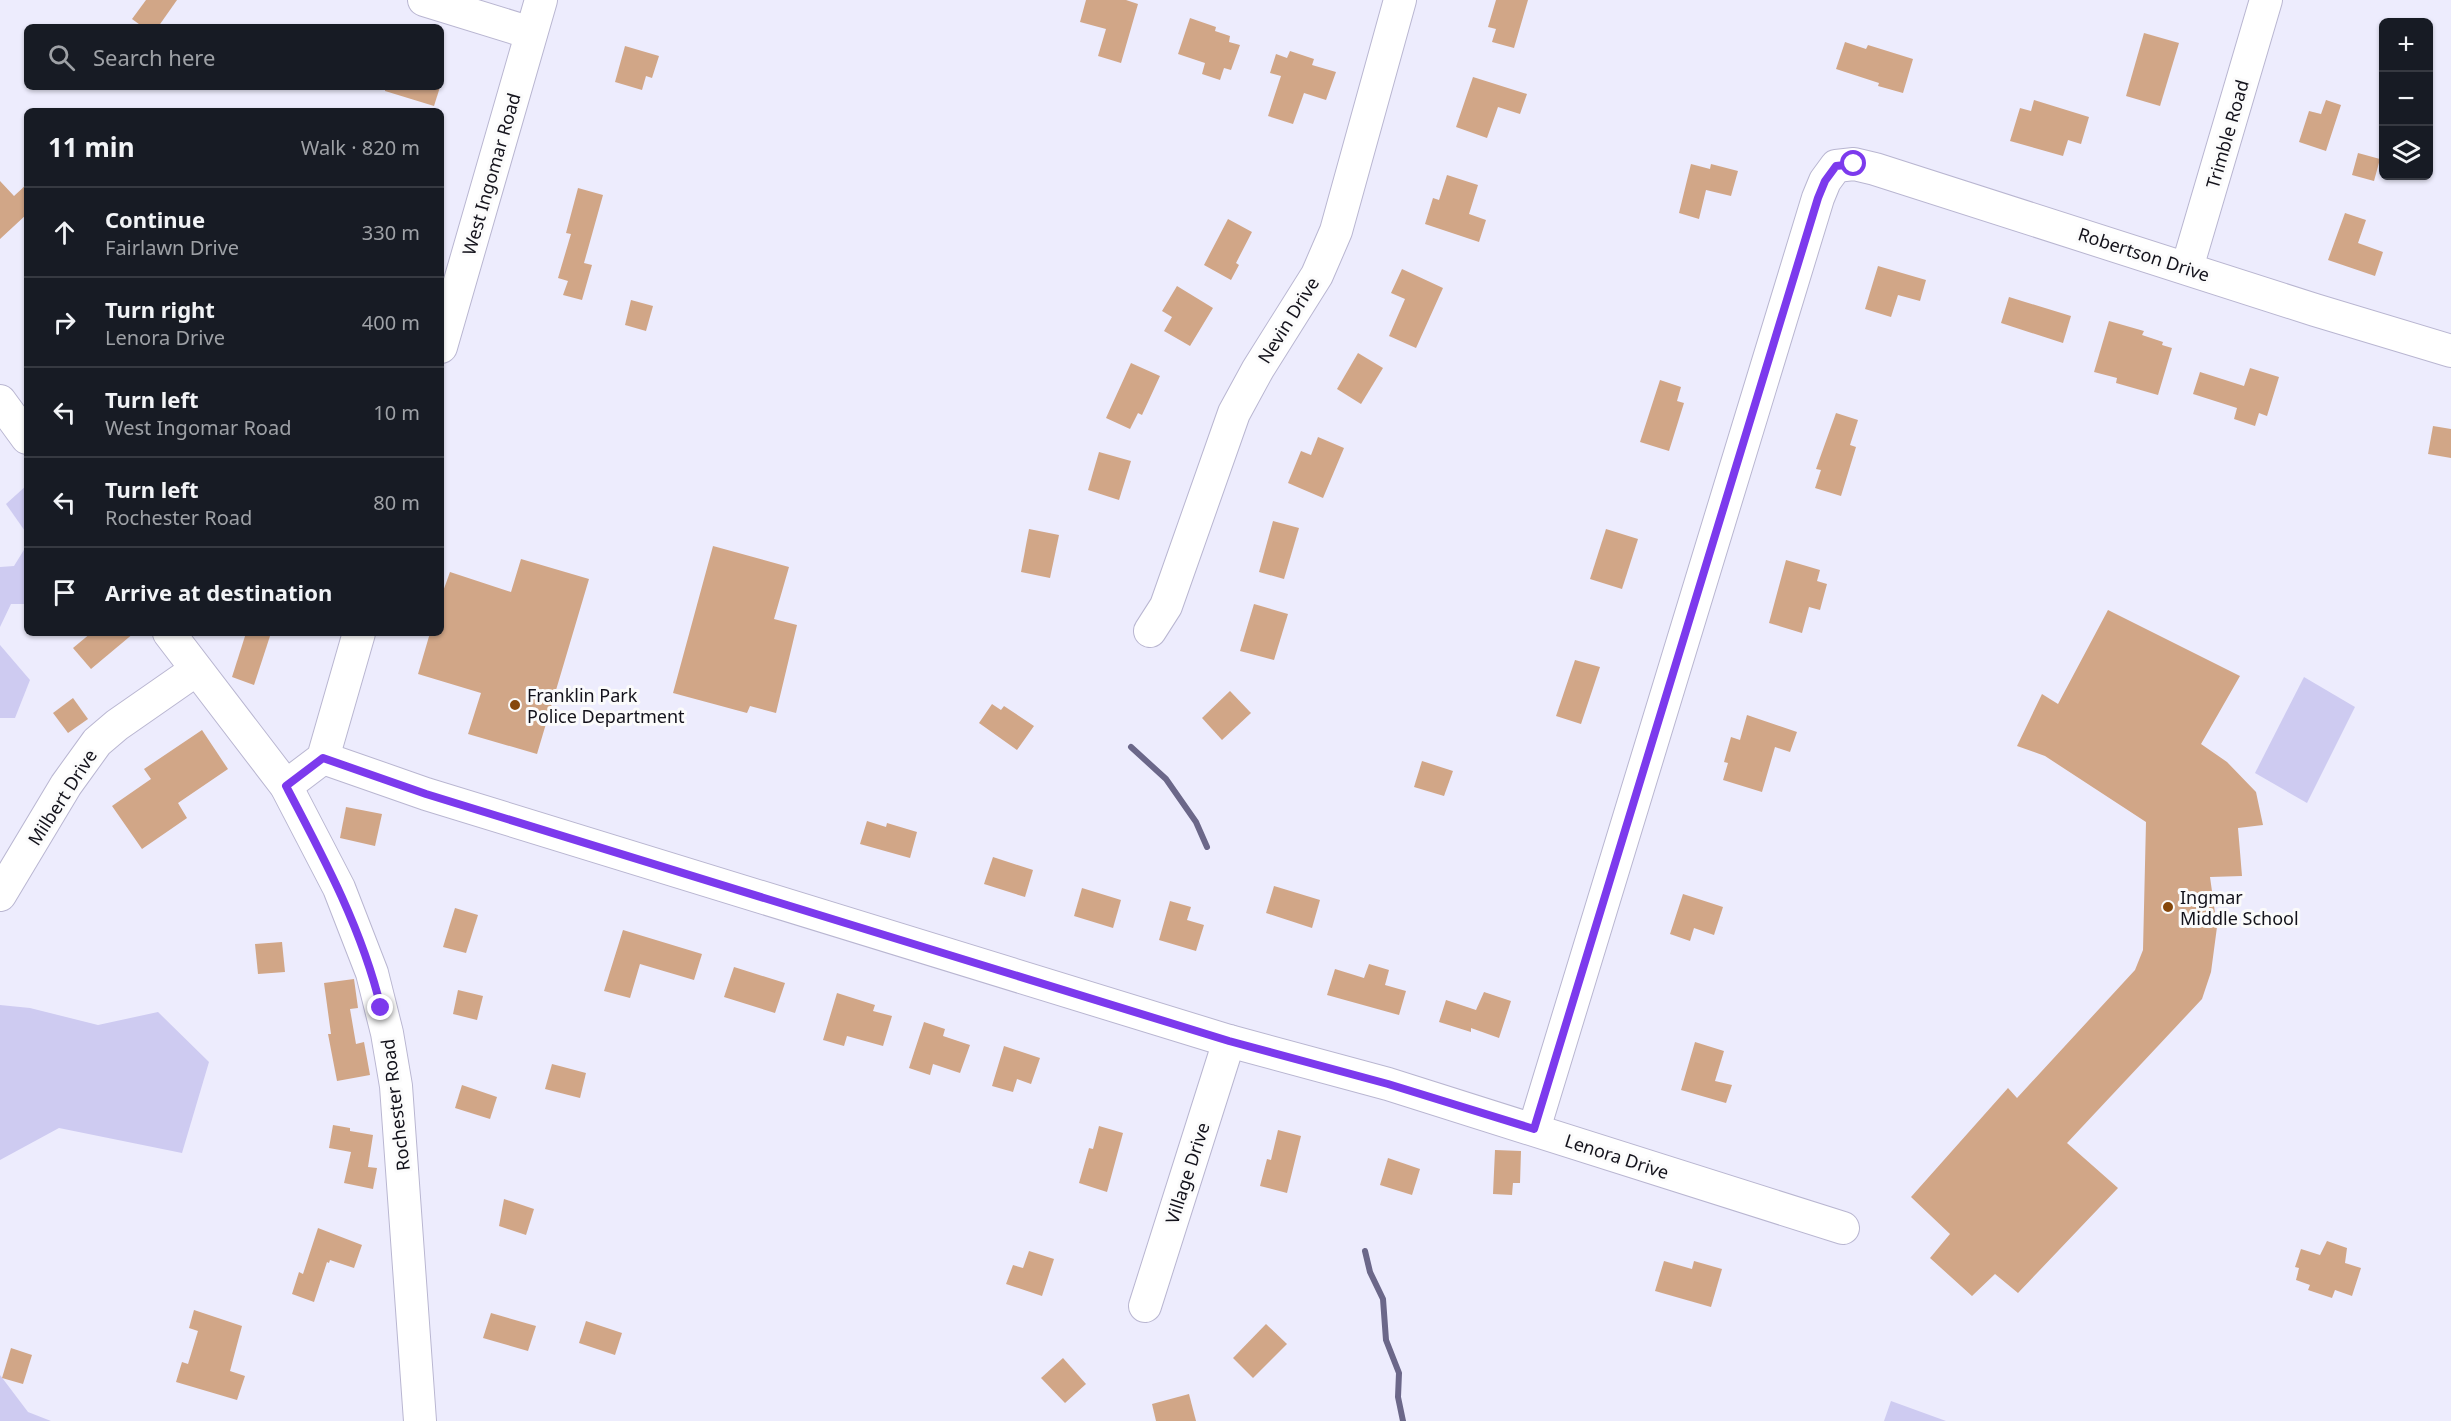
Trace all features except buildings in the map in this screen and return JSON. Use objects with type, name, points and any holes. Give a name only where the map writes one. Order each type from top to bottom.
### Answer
[{"type":"street","points":[[424,0],[531,33]]},
{"type":"street","name":"West Ingomar Road","points":[[444,338],[541,0]]},
{"type":"street","name":"Nevin Drive","points":[[1150,631],[1166,606],[1234,413],[1258,369],[1317,275],[1336,231],[1400,0]]},
{"type":"street","name":"Trimble Road","points":[[2187,268],[2266,0]]},
{"type":"street","name":"Robertson Drive","points":[[1534,1129],[1818,198],[1825,181],[1836,166],[1854,164],[1875,169],[2314,310],[2451,351]]},
{"type":"street","points":[[0,401],[24,434]]},
{"type":"street","name":"Rochester Road","points":[[171,636],[286,786],[343,897],[372,973],[387,1033],[396,1086],[420,1421]]},
{"type":"street","points":[[286,786],[323,758],[358,636]]},
{"type":"street","name":"Milbert Drive","points":[[0,895],[66,785],[97,742],[117,725],[196,670]]},
{"type":"street","name":"Lenora Drive","points":[[323,758],[426,794],[1229,1041],[1388,1084],[1843,1228]]},
{"type":"street","name":"Village Drive","points":[[1145,1306],[1229,1041]]},
{"type":"shaded area","points":[[24,488],[24,530],[6,504]]},
{"type":"shaded area","points":[[24,550],[24,604],[11,604],[0,627],[0,567],[14,566]]},
{"type":"shaded area","points":[[0,645],[30,680],[15,718],[0,718]]},
{"type":"shaded area","points":[[2304,677],[2355,707],[2307,803],[2255,773]]},
{"type":"shaded area","points":[[0,1005],[30,1008],[98,1025],[158,1012],[209,1062],[182,1153],[59,1128],[0,1160]]},
{"type":"shaded area","points":[[0,1375],[28,1412],[51,1421],[0,1421]]},
{"type":"shaded area","points":[[1891,1401],[1946,1421],[1884,1421]]},
{"type":"waterway","points":[[1131,747],[1166,779],[1196,822],[1207,847]]},
{"type":"waterway","points":[[1365,1251],[1370,1272],[1383,1299],[1386,1340],[1399,1373],[1398,1397],[1403,1421]]},
{"type":"place","name":"Franklin Park Police Department","points":[[515,705]]},
{"type":"place","name":"Ingmar Middle School","points":[[2168,907]]},
{"type":"route","points":[[381,1008],[372,973],[339,888],[286,786],[323,758],[426,794],[1229,1041],[1388,1084],[1534,1129],[1818,198],[1825,181],[1836,166],[1854,164]]}]
